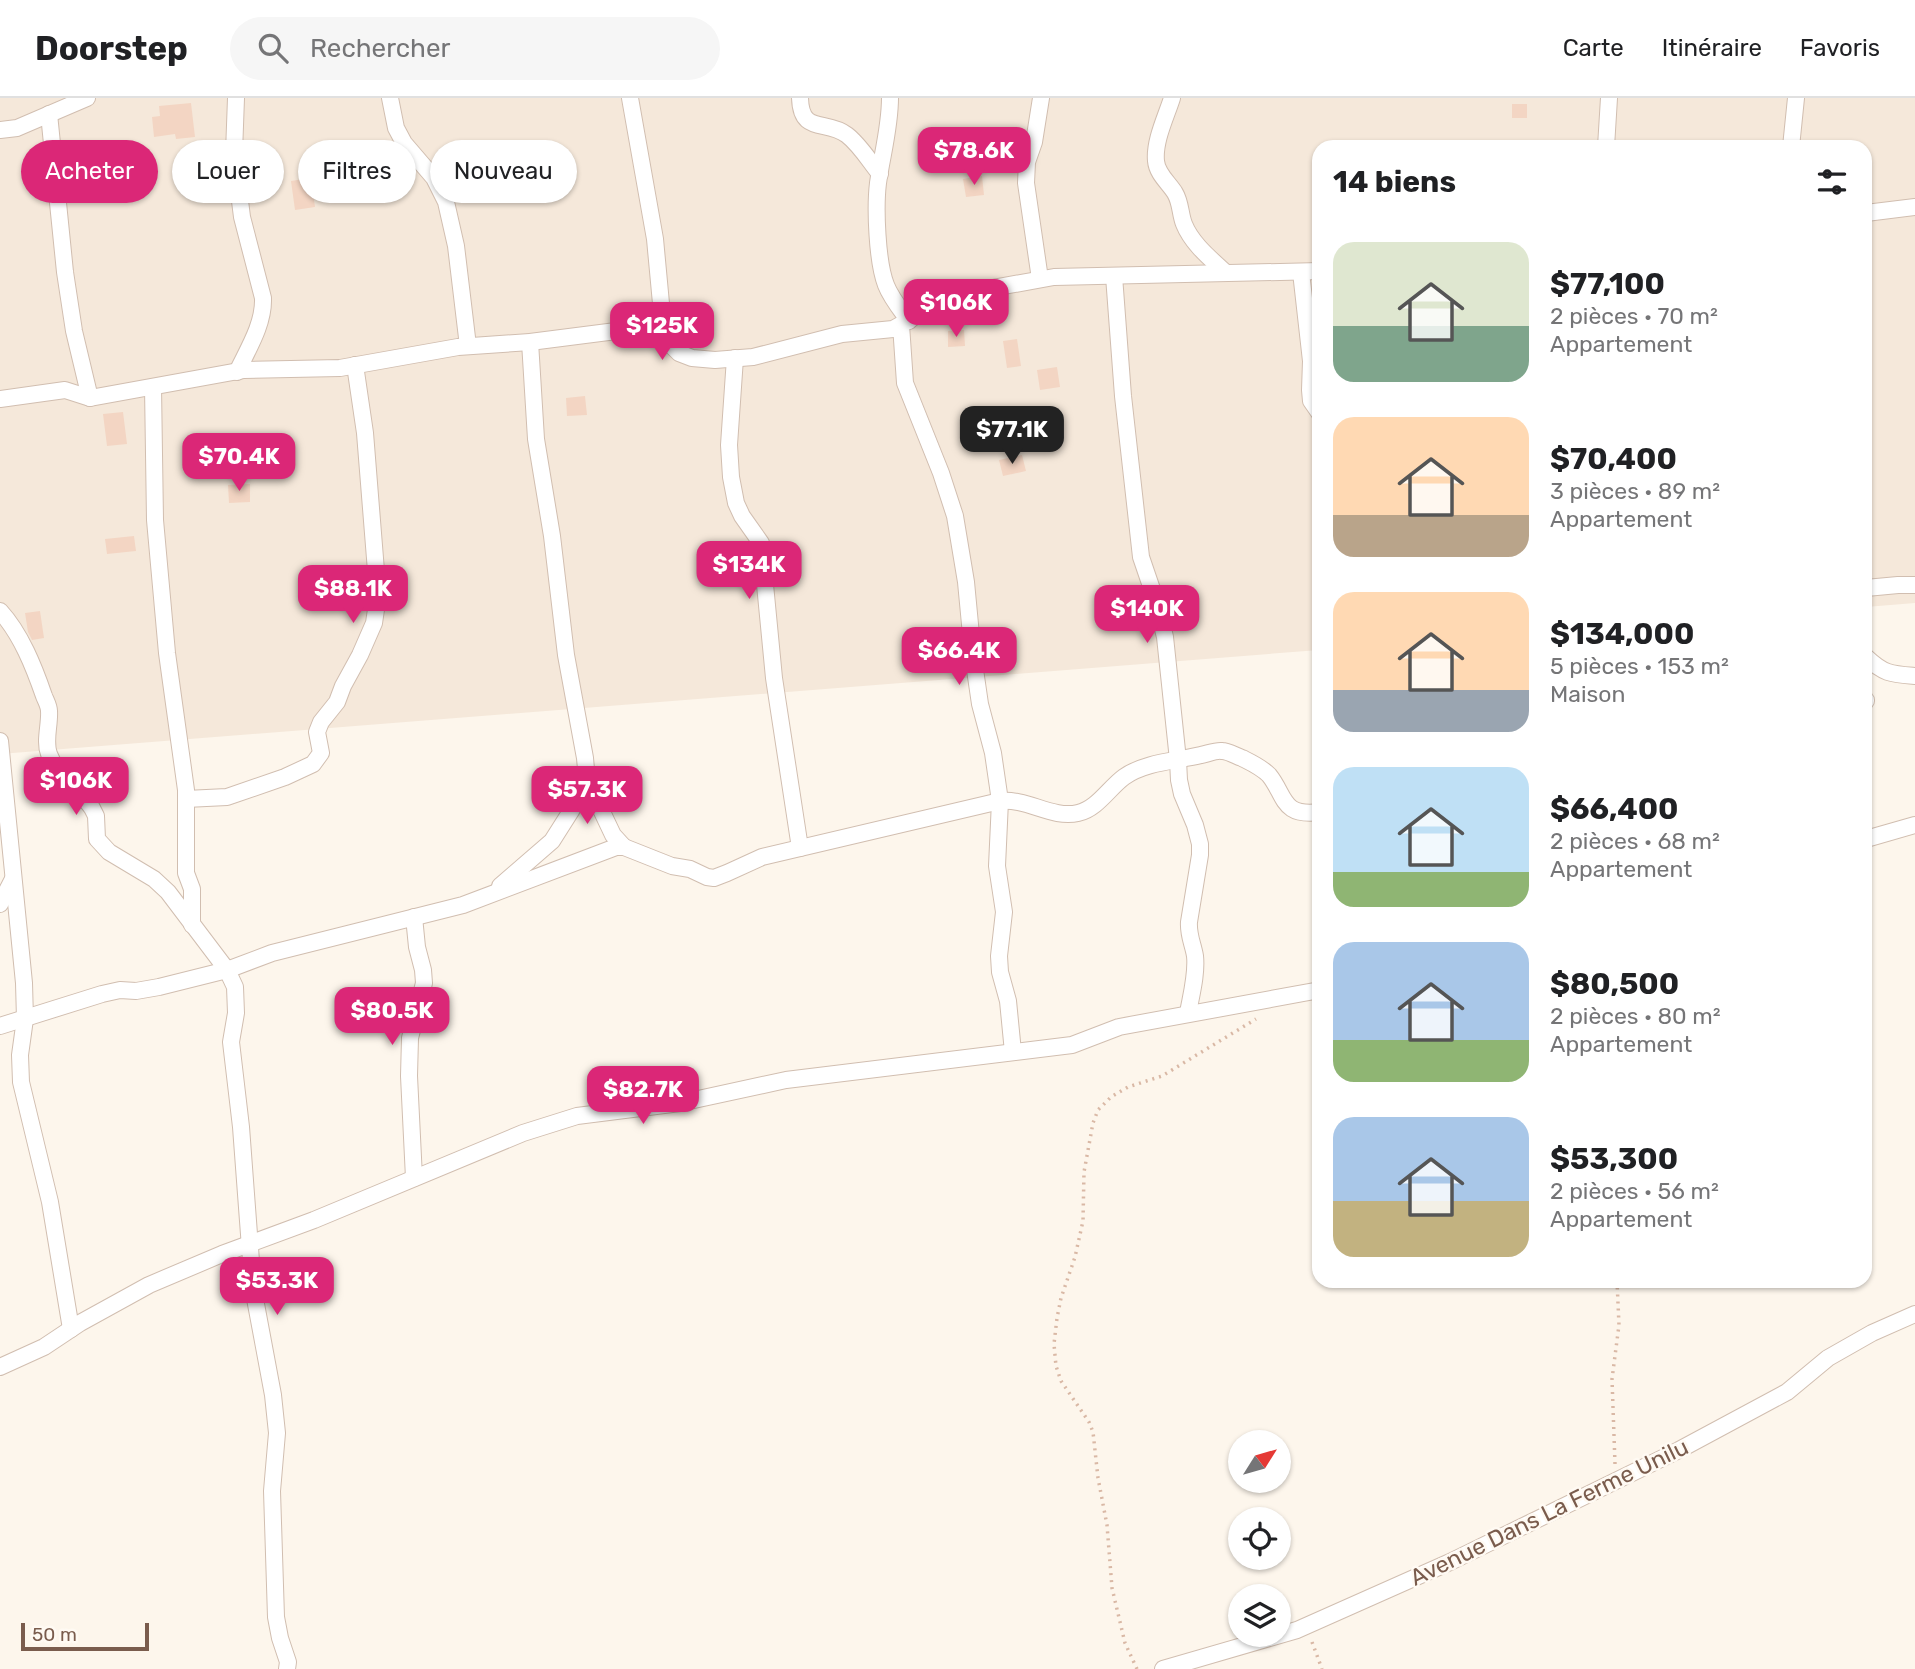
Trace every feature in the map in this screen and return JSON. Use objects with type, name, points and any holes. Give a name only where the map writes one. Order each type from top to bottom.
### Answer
[{"type":"street","points":[[0,130],[17,128],[87,98]]},
{"type":"street","points":[[236,98],[234,153],[242,217],[263,298],[263,310],[255,335],[237,372]]},
{"type":"street","points":[[390,98],[396,128],[404,143],[434,178],[446,202],[456,246],[468,346]]},
{"type":"street","points":[[630,98],[655,239],[663,325],[670,344],[679,353],[692,358],[715,360],[753,356],[842,334],[893,329],[932,307],[976,291],[1054,277],[1312,271]]},
{"type":"street","points":[[800,98],[802,115],[808,122],[849,135],[880,174]]},
{"type":"street","points":[[890,98],[876,219],[882,270],[886,285],[905,323],[905,383],[909,398],[923,426],[955,516],[966,582],[976,680],[993,753],[1000,801],[997,866],[1004,912],[999,956],[1000,972],[1008,1001],[1013,1052]]},
{"type":"street","points":[[1040,279],[1026,183],[1027,162],[1034,142],[1041,98]]},
{"type":"street","points":[[1172,98],[1159,138],[1156,164],[1176,195],[1189,235],[1226,273]]},
{"type":"street","points":[[1606,140],[1609,98]]},
{"type":"street","points":[[1792,140],[1796,98]]},
{"type":"street","points":[[49,114],[65,272],[74,331],[90,398]]},
{"type":"street","points":[[1872,212],[1915,207]]},
{"type":"street","points":[[1301,272],[1311,361],[1312,402]]},
{"type":"street","points":[[1114,276],[1123,396],[1141,557],[1165,636],[1180,787],[1200,844],[1188,931],[1195,954],[1188,1013]]},
{"type":"street","points":[[0,399],[65,390],[90,398],[237,372],[340,368],[468,346],[530,342],[663,325]]},
{"type":"street","points":[[530,342],[536,439],[552,536],[566,655],[587,780],[613,835],[624,847]]},
{"type":"street","points":[[735,358],[729,444],[731,477],[736,503],[761,543],[774,678],[800,848]]},
{"type":"street","points":[[186,799],[227,797],[285,777],[313,764],[321,753],[317,732],[321,722],[337,702],[342,686],[374,623],[378,596],[365,433],[355,365]]},
{"type":"street","points":[[153,387],[156,533],[167,653],[186,799],[186,873],[192,889],[192,925]]},
{"type":"street","points":[[1872,588],[1915,585]]},
{"type":"street","points":[[0,611],[19,638],[49,711],[48,753],[58,770],[92,808],[96,816],[97,839],[109,852],[154,879],[168,892],[227,970],[235,987],[236,1013],[231,1042],[241,1126],[253,1288],[273,1395],[277,1433],[272,1491],[276,1617],[288,1662],[287,1669]]},
{"type":"street","points":[[1872,663],[1890,674],[1915,677]]},
{"type":"street","points":[[0,741],[25,1019],[20,1055],[21,1082],[50,1202],[71,1329]]},
{"type":"street","points":[[0,1026],[102,994],[159,987],[227,970],[272,953],[463,905],[616,847],[624,847],[672,866],[714,878],[762,857],[1000,801],[1012,799],[1062,814],[1077,814],[1098,802],[1127,774],[1141,768],[1222,751],[1262,768],[1271,778],[1285,805],[1312,813]]},
{"type":"street","points":[[490,894],[552,841],[587,780]]},
{"type":"street","points":[[1872,837],[1915,825]]},
{"type":"street","points":[[0,904],[13,880]]},
{"type":"street","points":[[414,917],[424,983],[410,1038],[414,1178]]},
{"type":"street","points":[[0,1367],[44,1347],[149,1285],[523,1133],[577,1116],[680,1103],[786,1080],[1072,1045],[1119,1027],[1312,991]]},
{"type":"street","name":"Avenue Dans La Ferme Unilu","points":[[1163,1669],[1297,1630],[1450,1562],[1679,1450],[1787,1392],[1828,1358],[1872,1333],[1915,1314]]},
{"type":"path","points":[[1137,1669],[1125,1643],[1112,1588],[1107,1525],[1093,1432],[1061,1381],[1056,1366],[1054,1344],[1061,1298],[1083,1222],[1084,1172],[1093,1124],[1098,1110],[1111,1097],[1128,1087],[1162,1076],[1264,1014]]},
{"type":"path","points":[[1615,1480],[1612,1379],[1619,1325],[1617,1288]]},
{"type":"path","points":[[1306,1626],[1322,1669]]},
{"type":"shaded area","points":[[0,98],[1915,98],[1915,603],[1872,607],[1872,140],[1312,140],[1312,651],[0,754]]},
{"type":"building","points":[[191,103],[195,137],[176,139],[175,134],[154,137],[152,117],[160,116],[159,106]]},
{"type":"building","points":[[1512,104],[1527,104],[1527,118],[1512,118]]},
{"type":"building","points":[[982,176],[984,195],[966,197],[963,179]]},
{"type":"building","points":[[298,180],[298,203],[314,203],[315,207],[295,210],[291,181]]},
{"type":"building","points":[[964,330],[965,346],[948,347],[948,331]]},
{"type":"building","points":[[1017,339],[1021,366],[1007,368],[1003,341]]},
{"type":"building","points":[[1057,367],[1060,387],[1040,390],[1037,370]]},
{"type":"building","points":[[585,396],[587,415],[567,416],[566,398]]},
{"type":"building","points":[[123,412],[127,444],[107,446],[103,414]]},
{"type":"building","points":[[1022,455],[1026,471],[1003,476],[999,460]]},
{"type":"building","points":[[250,484],[250,502],[229,503],[228,485]]},
{"type":"building","points":[[134,536],[136,551],[107,554],[105,539]]},
{"type":"building","points":[[40,611],[44,638],[32,640],[25,613]]}]
